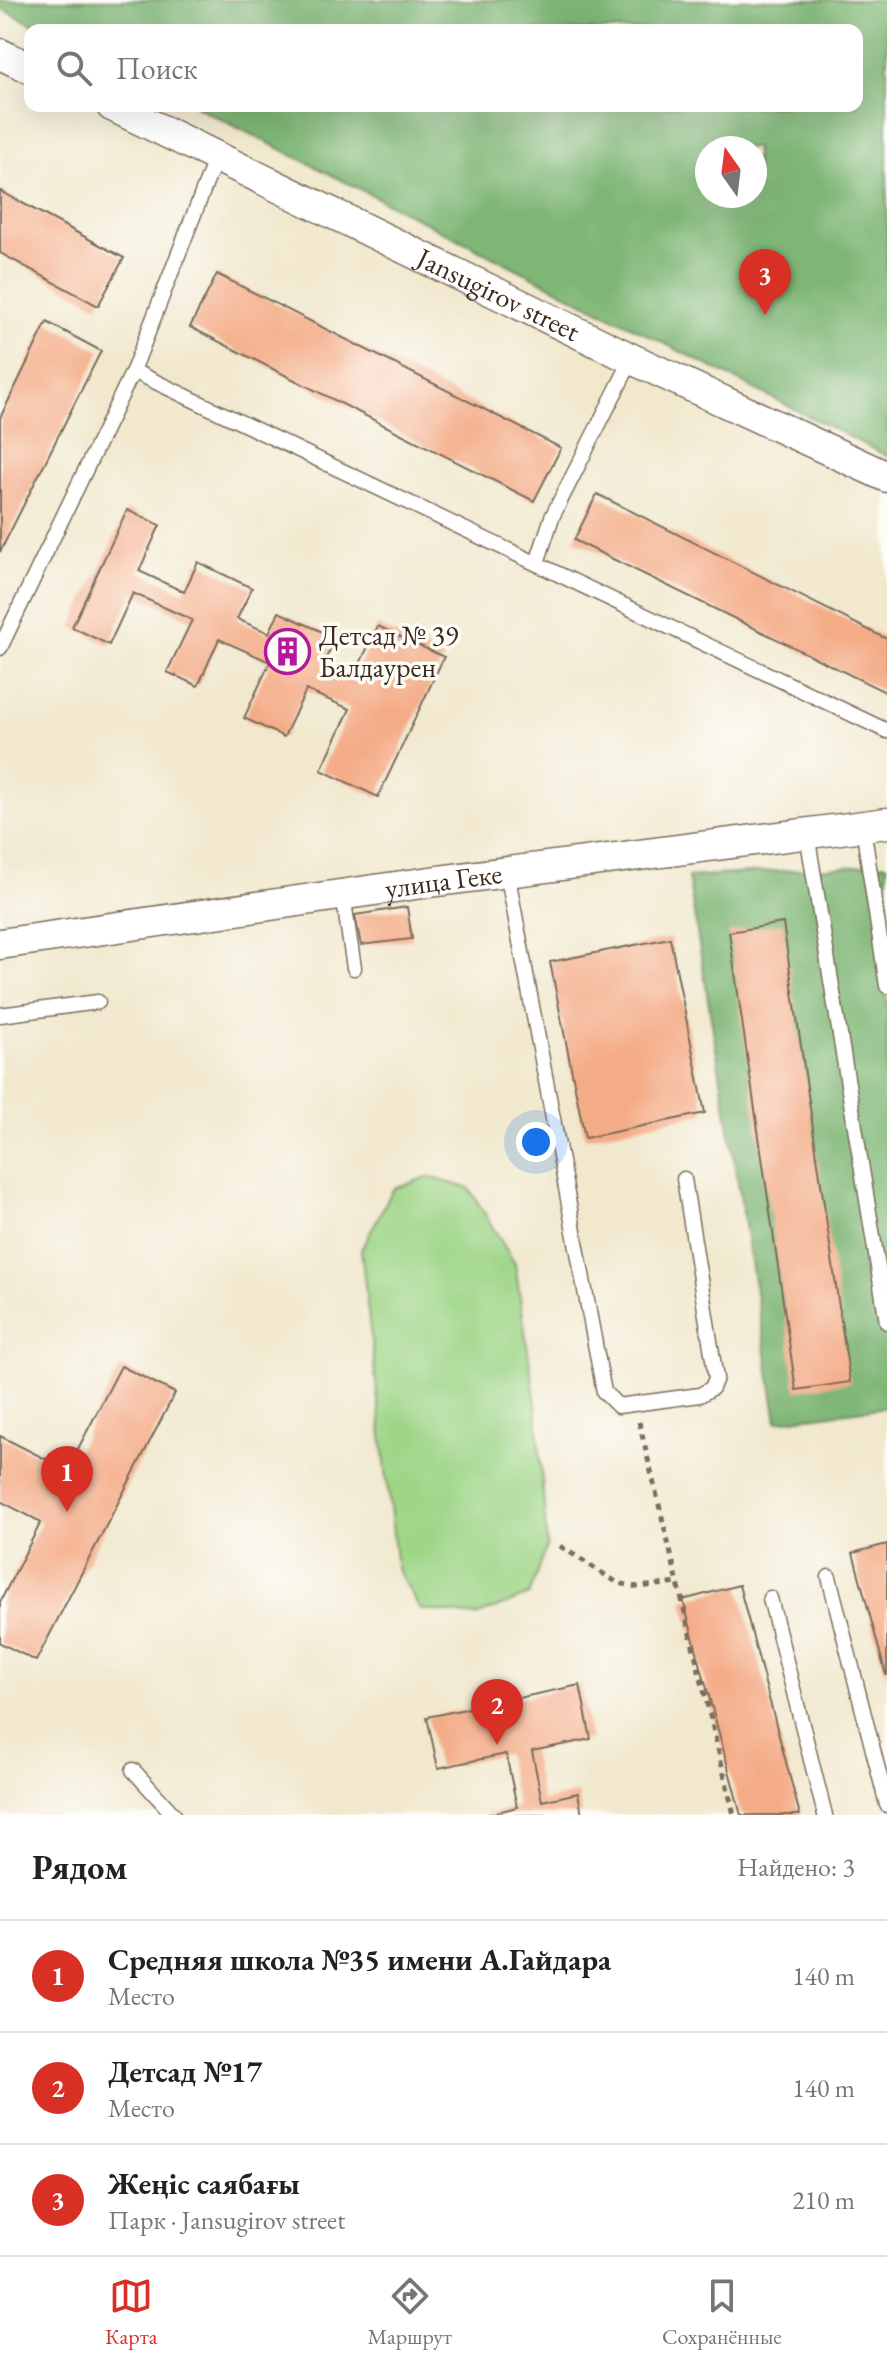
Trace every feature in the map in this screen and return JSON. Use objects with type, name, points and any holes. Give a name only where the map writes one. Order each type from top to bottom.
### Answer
[{"type":"street","points":[[0,54],[24,65]]},
{"type":"street","name":"Jansugirov street","points":[[125,112],[632,359],[887,477]]},
{"type":"street","name":"улица Геке","points":[[0,944],[507,872],[875,825]]},
{"type":"lane","points":[[0,648],[133,371],[217,155]]},
{"type":"lane","points":[[537,563],[552,517],[632,359]]},
{"type":"lane","points":[[133,371],[887,731]]},
{"type":"lane","points":[[875,825],[887,986]]},
{"type":"lane","points":[[807,834],[887,1322]]},
{"type":"lane","points":[[507,872],[604,1392],[618,1406],[700,1395],[712,1388],[716,1378],[684,1179]]},
{"type":"lane","points":[[343,895],[354,968]]},
{"type":"lane","points":[[0,1015],[98,1002]]},
{"type":"lane","points":[[829,1577],[887,1805]]},
{"type":"lane","points":[[770,1598],[825,1815]]},
{"type":"lane","points":[[133,1770],[174,1815]]},
{"type":"path","points":[[635,1406],[734,1815]]},
{"type":"path","points":[[560,1546],[618,1583],[637,1587],[679,1583]]},
{"type":"green space","points":[[0,0],[887,0],[887,456],[207,112],[863,112],[863,24],[32,24],[0,8]]},
{"type":"green space","points":[[887,864],[887,1407],[777,1421],[688,877]]},
{"type":"green space","points":[[427,1177],[469,1188],[515,1264],[536,1404],[547,1545],[529,1595],[476,1616],[420,1609],[397,1569],[361,1250],[393,1189]]},
{"type":"building","points":[[0,191],[124,258],[98,306],[0,253]]},
{"type":"building","points":[[217,274],[561,448],[534,501],[190,327]]},
{"type":"building","points":[[47,322],[101,351],[0,552],[0,418]]},
{"type":"building","points":[[597,494],[887,639],[887,693],[574,540]]},
{"type":"building","name":"Детсад № 39 Балдаурен","points":[[127,510],[160,525],[139,571],[184,592],[198,562],[252,588],[237,619],[269,633],[279,612],[336,638],[323,664],[353,678],[378,626],[444,657],[378,797],[321,770],[350,709],[306,690],[284,737],[244,718],[270,662],[219,639],[198,686],[167,672],[192,620],[133,593],[109,645],[72,627]]},
{"type":"building","points":[[407,907],[412,939],[361,945],[355,915]]},
{"type":"building","points":[[783,923],[850,1382],[796,1390],[729,932]]},
{"type":"building","points":[[670,938],[705,1113],[585,1138],[550,962]]},
{"type":"building","points":[[121,1366],[175,1393],[36,1661],[0,1643],[0,1602],[41,1522],[0,1501],[0,1436],[67,1470]]},
{"type":"building","points":[[887,1544],[887,1675],[886,1675],[853,1553]]},
{"type":"building","points":[[739,1585],[800,1815],[741,1815],[683,1600]]},
{"type":"building","points":[[580,1685],[591,1739],[532,1751],[542,1801],[578,1793],[582,1815],[486,1815],[517,1807],[506,1754],[438,1768],[427,1717]]},
{"type":"place","name":"Жеңіс саябағы","points":[[765,315]]},
{"type":"place","name":"Детсад № 39 Балдаурен","points":[[288,651]]},
{"type":"place","name":"Средняя школа №35 имени А.Гайдара","points":[[67,1512]]},
{"type":"place","name":"Детсад №17","points":[[497,1745]]}]
